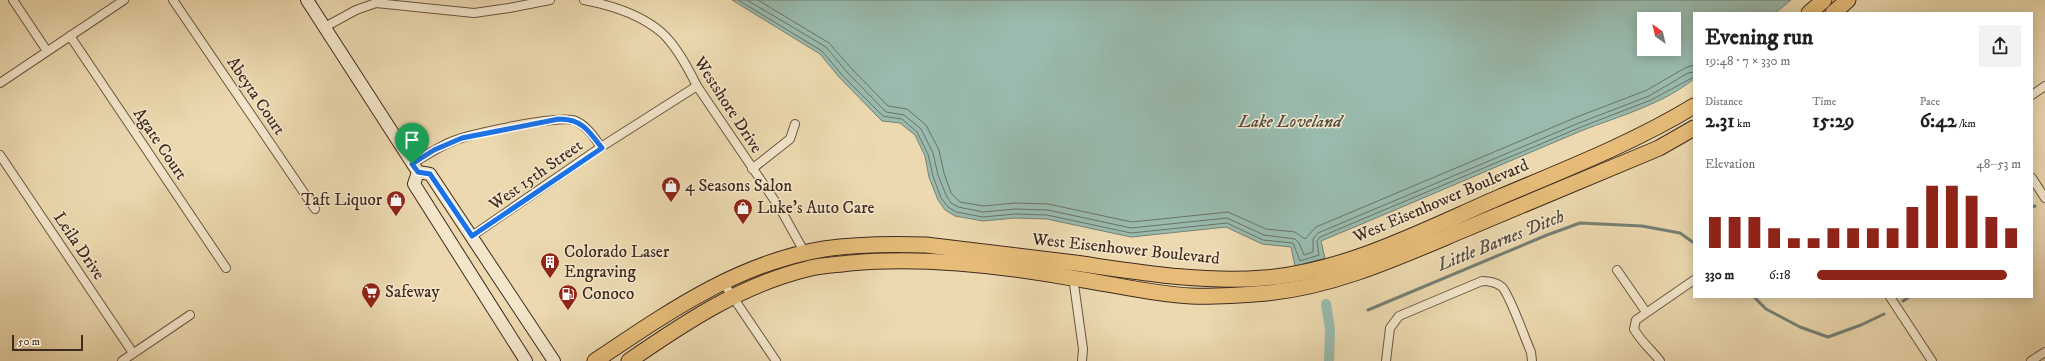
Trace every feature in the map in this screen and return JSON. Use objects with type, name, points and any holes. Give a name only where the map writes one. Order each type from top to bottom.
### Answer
[{"type":"highway","points":[[1810,12],[1824,0]]},
{"type":"highway","points":[[1834,12],[1848,0]]},
{"type":"highway","name":"West Eisenhower Boulevard","points":[[629,361],[678,328],[733,297],[780,277],[809,268],[866,262],[908,261],[1219,280],[1265,278],[1300,274],[1381,248],[1622,144],[1670,121],[1693,107]]},
{"type":"highway","name":"West Eisenhower Boulevard","points":[[595,361],[689,299],[722,281],[780,259],[805,252],[858,246],[926,245],[1073,270],[1123,288],[1190,296],[1269,293],[1307,287],[1377,266],[1659,148],[1691,132]]},
{"type":"main road","points":[[307,0],[415,168],[430,174],[554,361]]},
{"type":"main road","points":[[415,168],[414,184],[526,361]]},
{"type":"street","points":[[13,0],[47,51]]},
{"type":"street","points":[[0,83],[124,0]]},
{"type":"street","name":"Abeyta Court","points":[[173,0],[315,209]]},
{"type":"street","points":[[325,27],[356,10],[376,3],[474,13],[550,0]]},
{"type":"street","name":"Westshore Drive","points":[[584,0],[633,15],[648,22],[662,32],[690,72],[697,86],[752,169],[781,210],[805,252],[809,268]]},
{"type":"street","name":"Agate Court","points":[[70,36],[226,268]]},
{"type":"street","name":"West 15th Street","points":[[472,236],[697,86]]},
{"type":"street","points":[[2033,94],[2045,86]]},
{"type":"street","points":[[415,168],[434,150],[462,138],[559,119],[576,121],[583,125],[602,148]]},
{"type":"street","points":[[752,169],[790,139],[795,124]]},
{"type":"street","name":"Leila Drive","points":[[0,155],[133,353]]},
{"type":"street","points":[[2033,180],[2045,198]]},
{"type":"street","points":[[1073,270],[1083,349],[1082,361]]},
{"type":"street","points":[[1617,270],[1646,312]]},
{"type":"street","points":[[722,281],[776,361]]},
{"type":"street","points":[[1386,361],[1390,328],[1399,316],[1482,281],[1489,281],[1496,283],[1505,292],[1531,352],[1532,361]]},
{"type":"street","points":[[1660,361],[1653,351],[1642,341],[1634,329],[1636,320],[1693,281]]},
{"type":"street","points":[[1891,298],[1932,361]]},
{"type":"street","points":[[122,361],[190,315]]},
{"type":"street","points":[[2031,361],[2045,352]]},
{"type":"water","name":"Lake Loveland","points":[[732,0],[1791,0],[1776,12],[1693,12],[1693,80],[1681,88],[1654,103],[1581,131],[1321,241],[1325,258],[1295,266],[1291,247],[1262,244],[1226,227],[1131,237],[1047,219],[1015,218],[983,221],[955,216],[945,210],[938,200],[929,177],[925,156],[915,135],[900,123],[882,121],[839,77],[820,54]]},
{"type":"waterway","name":"Little Barnes Ditch","points":[[1368,310],[1547,235],[1580,223],[1642,226],[1680,233],[1693,242]]},
{"type":"waterway","name":"Little Barnes Ditch","points":[[1755,298],[1766,309],[1800,327],[1828,337],[1861,325],[1884,314]]},
{"type":"waterway","name":"Little Barnes Ditch","points":[[1903,301],[1908,298]]},
{"type":"waterway","points":[[1326,304],[1330,329],[1329,361]]},
{"type":"place","name":"4 Seasons Salon","points":[[671,203]]},
{"type":"place","name":"Taft Liquor","points":[[396,217]]},
{"type":"place","name":"Luke's Auto Care","points":[[743,225]]},
{"type":"place","name":"Colorado Laser Engraving","points":[[550,279]]},
{"type":"place","name":"Safeway","points":[[371,309]]},
{"type":"place","name":"Conoco","points":[[568,311]]},
{"type":"route","points":[[559,119],[576,121],[583,125],[602,148],[472,236],[430,174],[418,172],[412,164],[434,150],[462,138],[496,130],[559,119]]}]
